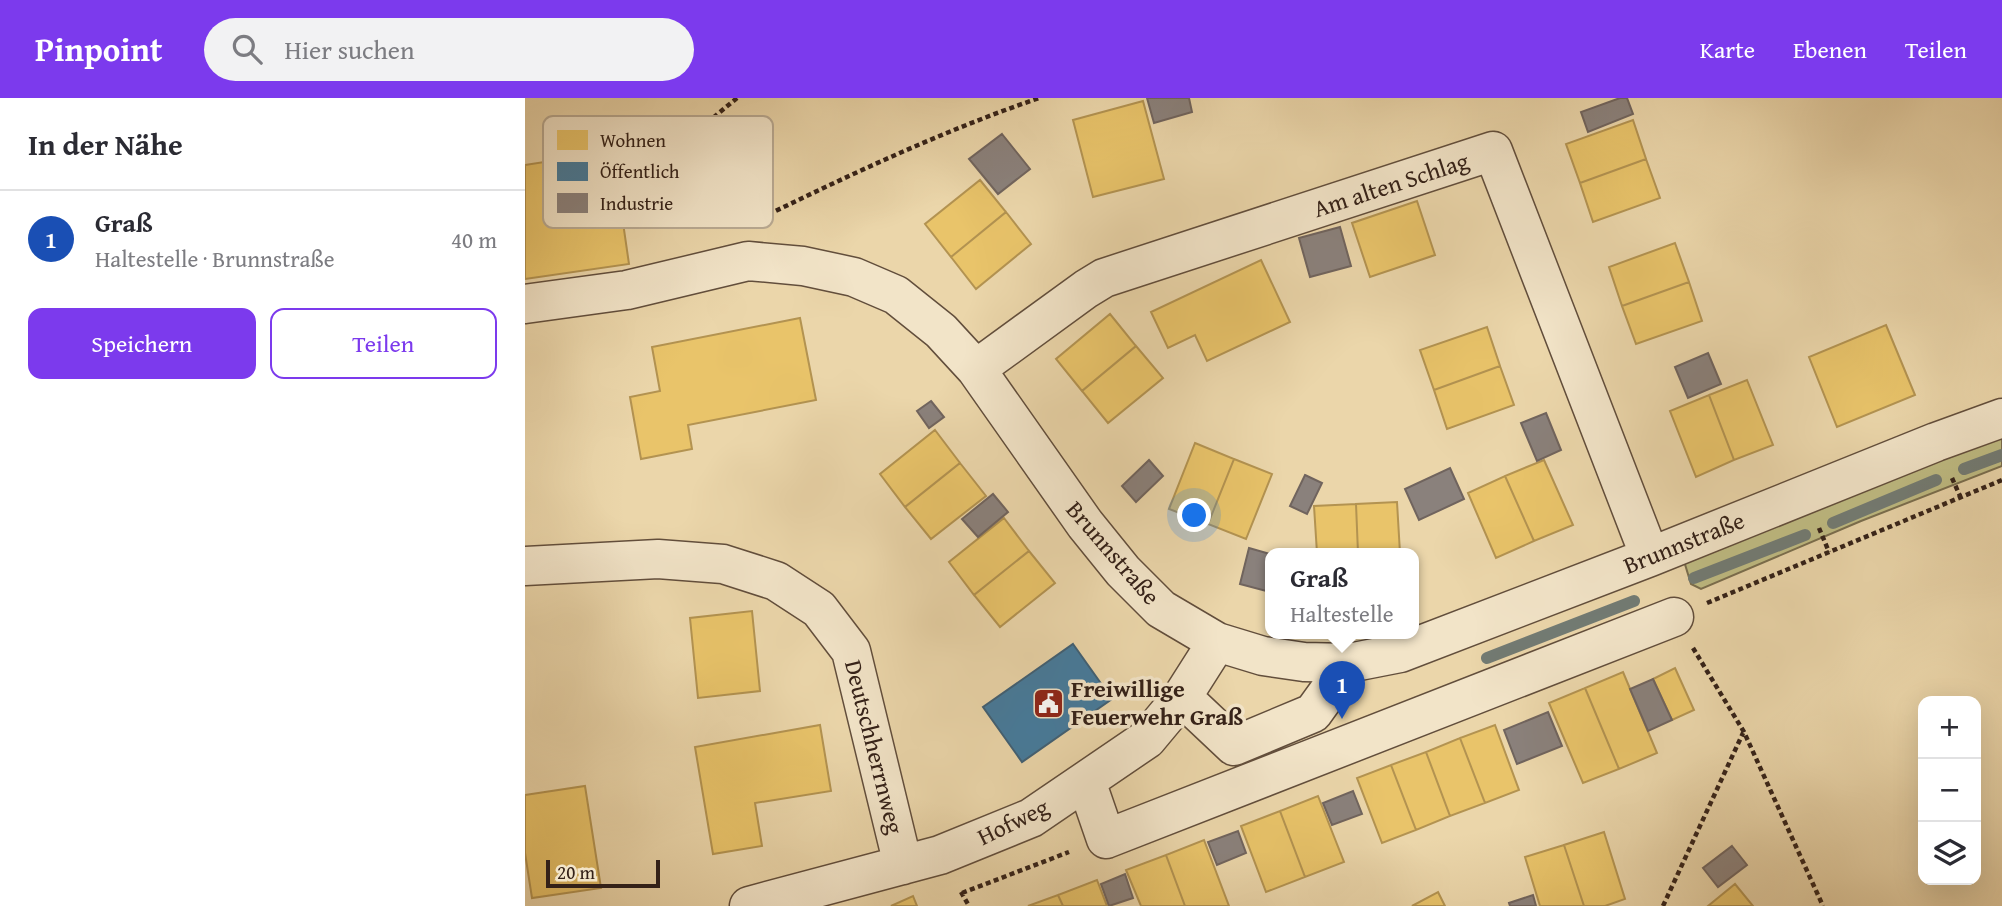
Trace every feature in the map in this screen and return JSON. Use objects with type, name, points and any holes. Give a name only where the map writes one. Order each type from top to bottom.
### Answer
[{"type":"street","name":"Am alten Schlag","points":[[976,369],[1104,278],[1493,151],[1650,557]]},
{"type":"street","name":"Brunnstraße","points":[[525,304],[627,290],[748,261],[803,266],[853,277],[896,295],[941,331],[976,369],[1084,524],[1123,571],[1161,609],[1217,642],[1263,656],[1304,662],[1349,663],[1401,653],[2002,418]]},
{"type":"street","name":"Deutschherrnweg","points":[[525,566],[658,559],[723,564],[776,581],[819,609],[851,651],[903,865]]},
{"type":"street","points":[[1086,781],[1106,839],[1674,617]]},
{"type":"street","name":"Hofweg","points":[[749,906],[940,855],[1031,818],[1147,739],[1182,697],[1217,642]]},
{"type":"street","points":[[1182,697],[1234,746],[1313,713],[1349,663]]},
{"type":"path","points":[[715,116],[737,98]]},
{"type":"path","points":[[773,212],[881,160],[988,115],[1039,98]]},
{"type":"path","points":[[1823,906],[1744,732],[1674,617],[2002,480]]},
{"type":"path","points":[[1663,906],[1744,732]]},
{"type":"path","points":[[962,893],[1106,839]]},
{"type":"shaded area","points":[[2002,433],[2002,466],[1861,521],[1701,589],[1691,584],[1684,561]]},
{"type":"building: Wohnen","points":[[1143,101],[1164,179],[1093,197],[1073,120]]},
{"type":"building: Wohnen","points":[[1633,120],[1646,159],[1580,183],[1566,144]]},
{"type":"building: Wohnen","points":[[1646,159],[1660,198],[1593,222],[1580,183]]},
{"type":"building: Wohnen","points":[[543,162],[543,228],[624,228],[629,264],[525,279],[525,165]]},
{"type":"building: Wohnen","points":[[980,180],[1006,212],[951,257],[925,224]]},
{"type":"building: Wohnen","points":[[1417,201],[1435,255],[1370,277],[1352,223]]},
{"type":"building: Wohnen","points":[[1006,212],[1031,244],[976,289],[951,257]]},
{"type":"building: Wohnen","points":[[1675,243],[1689,282],[1622,306],[1609,267]]},
{"type":"building: Wohnen","points":[[1261,260],[1290,322],[1207,361],[1195,335],[1168,348],[1151,312]]},
{"type":"building: Wohnen","points":[[1689,282],[1702,321],[1636,344],[1622,306]]},
{"type":"building: Wohnen","points":[[1110,314],[1136,346],[1082,391],[1056,359]]},
{"type":"building: Wohnen","points":[[800,318],[816,400],[688,425],[692,449],[641,459],[630,397],[660,391],[652,347]]},
{"type":"building: Wohnen","points":[[1886,325],[1915,395],[1837,427],[1809,357]]},
{"type":"building: Wohnen","points":[[1487,327],[1500,366],[1434,390],[1420,350]]},
{"type":"building: Wohnen","points":[[1136,346],[1163,378],[1108,423],[1082,391]]},
{"type":"building: Wohnen","points":[[1500,366],[1514,405],[1447,429],[1434,390]]},
{"type":"building: Wohnen","points":[[1747,380],[1773,445],[1734,460],[1709,395]]},
{"type":"building: Wohnen","points":[[1709,395],[1734,460],[1696,477],[1670,411]]},
{"type":"building: Wohnen","points":[[935,430],[960,463],[905,507],[880,474]]},
{"type":"building: Wohnen","points":[[1195,443],[1234,459],[1208,524],[1169,509]]},
{"type":"building: Wohnen","points":[[1234,459],[1272,474],[1246,539],[1208,524]]},
{"type":"building: Wohnen","points":[[1544,460],[1573,525],[1534,541],[1505,476]]},
{"type":"building: Wohnen","points":[[960,463],[986,496],[931,539],[905,507]]},
{"type":"building: Wohnen","points":[[1505,476],[1534,541],[1496,558],[1468,493]]},
{"type":"building: Wohnen","points":[[1397,502],[1400,548],[1358,548],[1356,504]]},
{"type":"building: Wohnen","points":[[1356,504],[1358,548],[1317,548],[1314,506]]},
{"type":"building: Wohnen","points":[[1004,518],[1029,551],[974,595],[949,562]]},
{"type":"building: Wohnen","points":[[1029,551],[1055,583],[1000,627],[974,595]]},
{"type":"building: Wohnen","points":[[752,611],[760,691],[698,698],[690,618]]},
{"type":"building: Wohnen","points":[[1675,668],[1694,710],[1672,720],[1653,679]]},
{"type":"building: Wohnen","points":[[1623,672],[1657,753],[1619,769],[1585,688]]},
{"type":"building: Wohnen","points":[[1585,688],[1619,769],[1583,783],[1549,703]]},
{"type":"building: Wohnen","points":[[820,725],[831,791],[755,803],[762,846],[713,854],[695,747]]},
{"type":"building: Wohnen","points":[[1495,725],[1519,790],[1485,803],[1460,738]]},
{"type":"building: Wohnen","points":[[1460,738],[1485,803],[1450,816],[1426,752]]},
{"type":"building: Wohnen","points":[[1426,752],[1450,816],[1416,830],[1391,765]]},
{"type":"building: Wohnen","points":[[1391,765],[1416,830],[1382,843],[1357,778]]},
{"type":"building: Wohnen","points":[[585,786],[601,888],[532,898],[525,853],[525,795]]},
{"type":"building: Wohnen","points":[[1318,796],[1344,862],[1305,877],[1280,811]]},
{"type":"building: Wohnen","points":[[1280,811],[1305,877],[1266,892],[1241,826]]},
{"type":"building: Wohnen","points":[[1604,832],[1625,899],[1605,906],[1584,906],[1564,845]]},
{"type":"building: Wohnen","points":[[1204,840],[1229,906],[1185,906],[1166,855]]},
{"type":"building: Wohnen","points":[[1564,845],[1584,906],[1540,906],[1525,857]]},
{"type":"building: Wohnen","points":[[1166,855],[1185,906],[1141,906],[1126,870]]},
{"type":"building: Wohnen","points":[[1097,880],[1107,906],[1063,906],[1058,895]]},
{"type":"building: Wohnen","points":[[1735,884],[1753,906],[1708,906]]},
{"type":"building: Wohnen","points":[[1438,892],[1445,906],[1412,906]]},
{"type":"building: Wohnen","points":[[1058,895],[1063,906],[1028,906]]},
{"type":"building: Wohnen","points":[[913,896],[917,906],[891,906]]},
{"type":"building: Öffentlich","name":"Freiwillige Feuerwehr Graß","points":[[1073,644],[1112,699],[1022,762],[983,707]]},
{"type":"building: Industrie","points":[[1147,98],[1189,98],[1192,112],[1154,123]]},
{"type":"building: Industrie","points":[[1627,98],[1633,114],[1588,132],[1581,112]]},
{"type":"building: Industrie","points":[[1002,134],[1030,169],[998,194],[969,159]]},
{"type":"building: Industrie","points":[[1340,227],[1351,266],[1310,277],[1299,238]]},
{"type":"building: Industrie","points":[[1708,353],[1721,384],[1688,398],[1675,367]]},
{"type":"building: Industrie","points":[[931,401],[944,417],[929,428],[917,411]]},
{"type":"building: Industrie","points":[[1546,413],[1561,450],[1537,461],[1521,423]]},
{"type":"building: Industrie","points":[[1149,460],[1163,476],[1136,502],[1122,486]]},
{"type":"building: Industrie","points":[[1450,468],[1464,499],[1419,520],[1405,489]]},
{"type":"building: Industrie","points":[[1305,475],[1322,483],[1307,514],[1290,506]]},
{"type":"building: Industrie","points":[[993,494],[1008,512],[978,537],[962,519]]},
{"type":"building: Industrie","points":[[1249,548],[1265,553],[1265,591],[1240,584]]},
{"type":"building: Industrie","points":[[1653,679],[1672,720],[1648,731],[1630,689]]},
{"type":"building: Industrie","points":[[1548,712],[1562,746],[1517,764],[1504,730]]},
{"type":"building: Industrie","points":[[1353,791],[1362,814],[1332,825],[1323,803]]},
{"type":"building: Industrie","points":[[1238,831],[1246,853],[1217,865],[1208,842]]},
{"type":"building: Industrie","points":[[1732,846],[1747,865],[1718,887],[1703,868]]},
{"type":"building: Industrie","points":[[1125,874],[1133,898],[1109,906],[1101,884]]},
{"type":"building: Industrie","points":[[1533,895],[1536,906],[1510,906],[1509,903]]},
{"type":"waterway","points":[[1964,469],[2002,455]]},
{"type":"waterway","points":[[1833,523],[1936,480]]},
{"type":"waterway","points":[[1694,578],[1805,535]]},
{"type":"waterway","points":[[1487,658],[1634,601]]},
{"type":"place","name":"Freiwillige Feuerwehr Graß","points":[[1048,703]]},
{"type":"place","name":"Graß","points":[[1342,719]]}]
